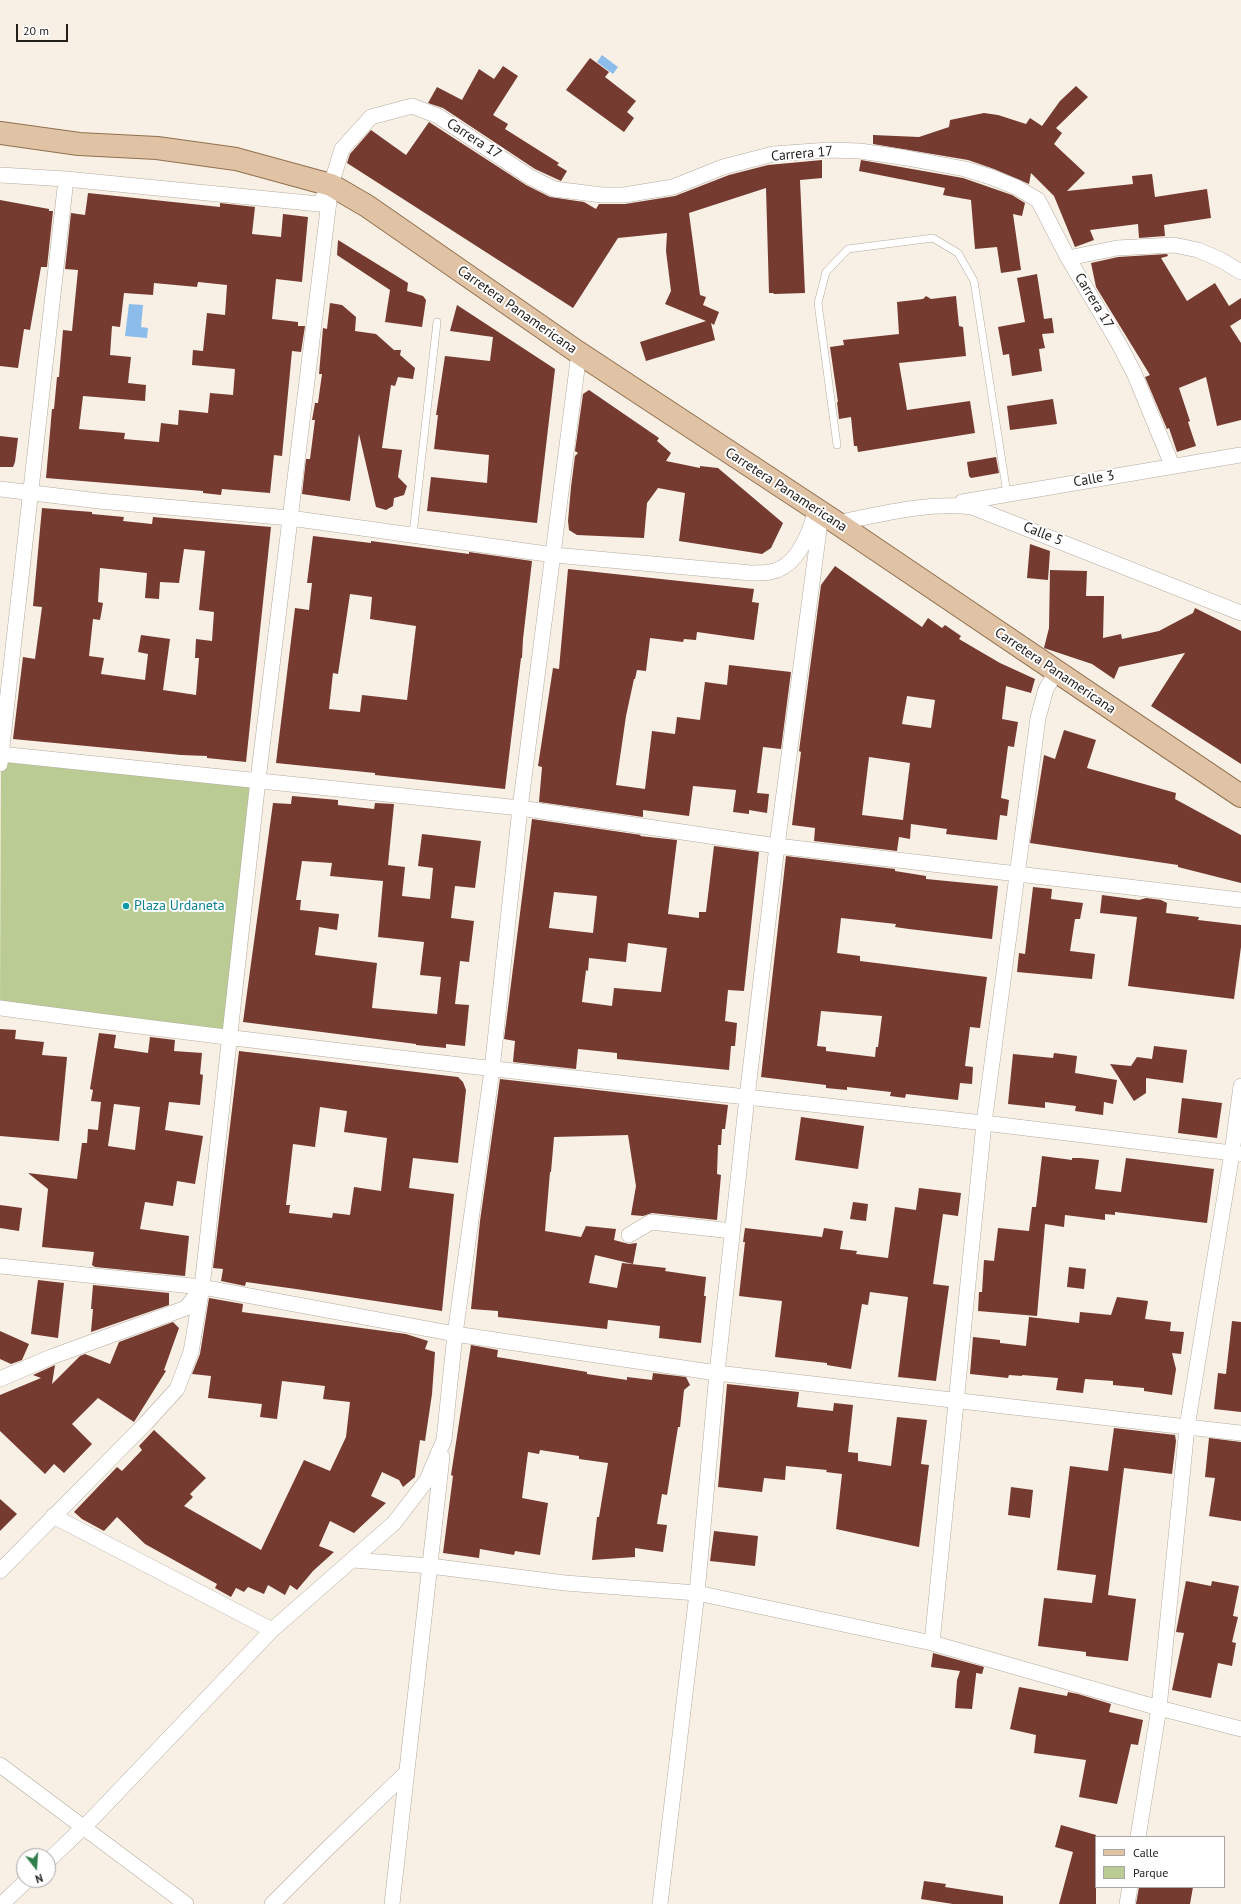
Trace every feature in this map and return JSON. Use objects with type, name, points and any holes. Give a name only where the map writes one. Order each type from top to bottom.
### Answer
[{"type":"main road","name":"Carretera Panamericana","points":[[0,133],[79,144],[157,148],[236,159],[331,185],[367,206],[579,353],[825,516],[1241,796]]},
{"type":"street","name":"Carrera 17","points":[[331,185],[342,149],[371,116],[412,106],[438,116],[530,177],[554,189],[602,195],[624,195],[673,187],[723,167],[773,154],[829,150],[881,154],[965,169],[991,177],[1016,187],[1038,200],[1068,258],[1119,344],[1134,373],[1172,465]]},
{"type":"street","points":[[0,175],[66,179],[319,204],[331,185]]},
{"type":"street","points":[[66,179],[0,758],[258,780],[520,808],[777,846],[1241,900]]},
{"type":"street","points":[[0,1570],[146,1423],[177,1388],[191,1352],[202,1287],[258,780],[331,185]]},
{"type":"street","points":[[1068,258],[1117,248],[1174,245],[1198,250],[1221,260],[1241,272]]},
{"type":"street","points":[[392,1904],[405,1774],[430,1566],[455,1334],[492,1070],[520,808],[579,353]]},
{"type":"street","name":"Calle 3","points":[[948,504],[1172,465],[1241,455]]},
{"type":"street","points":[[0,489],[99,501],[290,518],[413,534],[554,555],[751,573],[771,572],[784,567],[796,555],[811,528],[825,516]]},
{"type":"street","name":"Calle 5","points":[[825,516],[948,504],[972,506],[1241,613]]},
{"type":"street","points":[[660,1904],[697,1593],[717,1373],[746,1097],[777,846],[825,516]]},
{"type":"street","points":[[932,1643],[984,1123],[1038,718],[1046,689],[1056,672]]},
{"type":"street","points":[[0,1008],[230,1039],[492,1070],[984,1123],[1237,1153]]},
{"type":"street","points":[[1138,1836],[1159,1708],[1187,1427],[1237,1153],[1241,1086]]},
{"type":"street","points":[[629,1235],[651,1222],[732,1231]]},
{"type":"street","points":[[0,1266],[202,1287],[455,1334],[717,1373],[955,1402],[1241,1433]]},
{"type":"street","points":[[0,1379],[50,1357],[186,1308],[202,1287]]},
{"type":"street","points":[[56,1853],[83,1828],[272,1630],[394,1523],[427,1480],[444,1440]]},
{"type":"street","points":[[53,1516],[272,1630]]},
{"type":"street","points":[[353,1560],[430,1566],[565,1583],[697,1593],[932,1643],[1159,1708],[1241,1729]]},
{"type":"street","points":[[0,1765],[186,1904]]},
{"type":"street","points":[[272,1904],[405,1774]]},
{"type":"street","points":[[2,1904],[19,1888]]},
{"type":"street","points":[[1127,1904],[1130,1888]]},
{"type":"lane","points":[[837,445],[818,303],[826,272],[848,249],[933,238],[958,253],[974,281],[1007,494]]},
{"type":"lane","points":[[413,534],[437,322]]},
{"type":"green space","points":[[1,754],[258,780],[230,1039],[0,1008]]},
{"type":"water","points":[[602,55],[618,67],[613,74],[597,62]]},
{"type":"water","points":[[129,304],[143,305],[141,327],[148,328],[147,338],[125,336]]},
{"type":"building","points":[[590,58],[609,72],[605,77],[636,101],[627,112],[634,118],[624,132],[566,90]]},
{"type":"building","points":[[503,66],[518,76],[493,115],[508,124],[505,129],[559,163],[557,165],[567,171],[561,181],[535,169],[443,108],[428,103],[437,87],[462,100],[479,69],[494,79]]},
{"type":"building","points":[[1076,86],[1088,97],[1056,128],[1062,133],[1054,144],[1085,173],[1067,191],[1133,184],[1132,176],[1152,174],[1155,197],[1207,189],[1211,218],[1164,225],[1165,236],[1139,238],[1138,224],[1090,230],[1094,240],[1075,247],[1054,196],[1031,173],[1029,184],[968,160],[873,144],[873,135],[919,137],[949,127],[950,120],[984,113],[998,115],[1026,124],[1030,118],[1042,126],[1060,101]]},
{"type":"building","points":[[429,122],[526,185],[550,197],[584,202],[596,209],[599,204],[625,204],[675,196],[729,175],[768,165],[822,160],[822,178],[800,180],[805,293],[769,293],[766,188],[689,213],[700,295],[706,297],[703,305],[719,312],[714,325],[711,323],[715,340],[646,361],[640,342],[706,321],[665,304],[671,291],[666,251],[667,233],[618,238],[573,308],[347,163],[350,154],[371,130],[406,155]]},
{"type":"building","points":[[861,160],[963,178],[1012,195],[1025,203],[1022,216],[1013,214],[1021,270],[1001,273],[997,247],[975,249],[971,200],[943,195],[945,188],[859,171]]},
{"type":"building","points":[[88,193],[220,207],[220,203],[255,207],[252,234],[281,237],[283,214],[308,217],[302,282],[276,279],[272,319],[298,322],[298,326],[305,326],[301,352],[292,351],[282,456],[274,455],[270,493],[222,489],[221,495],[203,493],[203,491],[46,478],[52,409],[54,409],[57,377],[59,377],[63,330],[72,331],[78,270],[65,269],[71,213],[85,215]],"holes":[[[198,282],[227,285],[225,315],[207,313],[203,351],[193,350],[192,365],[235,369],[233,395],[210,393],[208,413],[179,410],[178,425],[161,423],[159,442],[124,439],[125,433],[79,429],[83,396],[145,401],[146,385],[128,383],[131,357],[110,355],[112,326],[120,327],[124,293],[153,295],[154,283],[197,287]]]},
{"type":"building","points":[[0,200],[53,211],[47,267],[41,267],[30,330],[24,329],[18,368],[0,366]]},
{"type":"building","points":[[338,240],[408,283],[407,291],[423,296],[426,300],[422,327],[385,322],[390,290],[337,255]]},
{"type":"building","points":[[1167,254],[1168,256],[1161,258],[1187,301],[1215,283],[1229,306],[1241,298],[1241,319],[1230,326],[1241,343],[1241,420],[1217,426],[1206,377],[1179,388],[1190,421],[1188,422],[1196,446],[1177,452],[1169,428],[1167,429],[1145,377],[1150,375],[1096,287],[1091,263],[1118,257]]},
{"type":"building","points":[[1037,274],[1044,319],[1052,318],[1054,333],[1042,334],[1045,348],[1039,349],[1042,371],[1012,376],[1009,354],[1003,355],[998,327],[1025,322],[1017,278]]},
{"type":"building","points":[[926,296],[931,299],[956,296],[959,326],[963,327],[966,356],[899,363],[907,410],[970,401],[975,433],[858,452],[857,446],[854,446],[851,417],[839,419],[830,347],[844,345],[843,340],[899,334],[897,302],[923,299]]},
{"type":"building","points":[[330,303],[342,305],[356,317],[355,331],[376,334],[394,350],[401,350],[400,355],[415,368],[413,379],[398,377],[395,386],[391,385],[382,448],[402,450],[398,477],[407,486],[404,495],[394,498],[393,506],[386,510],[376,507],[359,434],[350,501],[302,494],[306,459],[310,459],[315,420],[312,420],[315,403],[318,403],[322,374],[319,374],[323,328],[327,329]]},
{"type":"building","points":[[457,305],[555,369],[537,523],[427,511],[431,477],[487,483],[489,455],[434,449],[438,415],[436,415],[445,356],[490,361],[493,337],[450,331]]},
{"type":"building","points":[[589,390],[659,438],[657,441],[671,453],[666,461],[700,468],[700,466],[718,468],[783,523],[771,548],[762,554],[679,541],[685,493],[658,488],[647,503],[644,538],[577,535],[569,530],[568,521],[571,487],[575,456],[578,453],[575,451],[583,394]]},
{"type":"building","points":[[1053,399],[1057,424],[1010,430],[1007,406]]},
{"type":"building","points":[[0,436],[18,438],[13,467],[0,467]]},
{"type":"building","points":[[996,457],[999,473],[971,478],[969,476],[967,462]]},
{"type":"building","points":[[42,508],[92,512],[92,514],[124,517],[123,521],[152,524],[153,517],[271,527],[246,762],[207,758],[207,756],[181,755],[13,739],[23,657],[35,659],[42,607],[33,606]],"holes":[[[184,549],[205,551],[199,610],[214,612],[212,641],[196,639],[195,658],[199,658],[196,695],[163,690],[170,639],[141,635],[138,652],[148,654],[145,680],[101,674],[104,658],[89,656],[93,619],[100,620],[103,603],[98,602],[100,568],[147,573],[145,598],[159,599],[160,582],[179,583]]]},
{"type":"building","points":[[313,536],[371,543],[371,541],[469,554],[469,552],[532,561],[522,658],[505,789],[375,775],[375,773],[276,763],[295,608],[309,610],[312,583],[307,583]],"holes":[[[350,594],[372,597],[370,619],[416,626],[407,700],[362,695],[360,712],[329,709],[333,673],[338,674]]]},
{"type":"building","points":[[1030,544],[1050,551],[1048,580],[1027,578]]},
{"type":"building","points":[[835,566],[922,627],[928,618],[942,628],[945,625],[961,636],[959,639],[1000,663],[1035,679],[1031,693],[1006,686],[1002,719],[1018,722],[1014,747],[1008,746],[1001,798],[1009,800],[1007,816],[1000,815],[997,840],[946,834],[947,829],[911,824],[910,839],[899,837],[897,851],[814,841],[815,828],[792,825],[801,752],[799,751],[821,585]],"holes":[[[907,696],[935,700],[931,728],[902,724]],[[869,757],[910,763],[903,820],[862,815]]]},
{"type":"building","points":[[568,569],[754,589],[752,602],[759,603],[754,640],[697,632],[696,640],[684,639],[683,642],[650,638],[646,671],[637,670],[634,679],[626,716],[616,785],[645,789],[652,731],[675,734],[677,717],[700,720],[705,682],[727,685],[729,665],[791,672],[781,749],[763,747],[757,793],[769,794],[767,813],[749,810],[749,814],[733,812],[736,790],[693,786],[689,816],[643,810],[643,817],[539,802],[542,767],[538,766],[553,668],[559,669]]},
{"type":"building","points":[[1050,570],[1087,571],[1086,596],[1104,596],[1103,638],[1121,634],[1122,639],[1159,631],[1193,613],[1195,608],[1241,631],[1241,764],[1151,706],[1185,653],[1119,667],[1114,679],[1092,664],[1044,648],[1049,628]]},
{"type":"building","points":[[1064,730],[1096,740],[1087,768],[1176,793],[1175,799],[1241,835],[1241,883],[1178,867],[1178,865],[1030,843],[1044,755],[1055,759]]},
{"type":"building","points":[[292,796],[338,800],[338,805],[374,809],[375,803],[394,804],[388,865],[405,867],[402,896],[430,899],[433,868],[418,866],[422,834],[481,841],[475,888],[455,886],[451,918],[474,921],[469,962],[460,961],[455,1004],[469,1005],[465,1046],[446,1044],[446,1048],[416,1045],[243,1022],[273,803],[291,804]],"holes":[[[302,861],[332,863],[330,876],[383,881],[378,937],[424,942],[420,975],[441,977],[437,1014],[372,1008],[377,963],[315,955],[319,927],[337,930],[339,914],[300,910],[301,900],[296,900]]]},
{"type":"building","points":[[532,819],[641,835],[640,836],[677,840],[668,914],[699,918],[699,912],[706,912],[714,846],[759,852],[744,991],[728,990],[725,1021],[737,1023],[735,1046],[731,1046],[729,1070],[617,1059],[617,1053],[578,1049],[576,1069],[513,1062],[515,1041],[504,1039]],"holes":[[[554,892],[597,896],[593,933],[549,928]],[[628,943],[667,948],[661,992],[614,988],[612,1006],[582,1002],[589,958],[626,962]]]},
{"type":"building","points":[[786,856],[895,869],[895,871],[926,876],[926,879],[998,886],[992,939],[895,927],[896,924],[841,918],[837,953],[860,956],[860,961],[987,977],[980,1028],[970,1027],[965,1066],[973,1067],[972,1084],[960,1083],[958,1100],[906,1094],[905,1098],[890,1096],[891,1092],[847,1087],[847,1090],[826,1088],[826,1085],[761,1077]],"holes":[[[821,1011],[882,1016],[878,1047],[876,1047],[875,1057],[826,1051],[826,1047],[817,1046]]]},
{"type":"building","points":[[1033,887],[1052,889],[1051,899],[1083,903],[1080,919],[1075,919],[1070,951],[1095,954],[1092,979],[1017,972],[1019,953],[1025,954]]},
{"type":"building","points":[[1102,895],[1139,900],[1146,898],[1161,900],[1167,903],[1166,913],[1199,917],[1198,920],[1241,925],[1241,947],[1234,999],[1128,986],[1137,917],[1100,913]]},
{"type":"building","points":[[0,1029],[16,1030],[15,1039],[44,1042],[42,1055],[67,1057],[59,1141],[0,1136]]},
{"type":"building","points":[[99,1033],[116,1035],[114,1048],[148,1053],[150,1037],[175,1040],[174,1051],[202,1053],[200,1074],[203,1075],[200,1105],[169,1102],[165,1130],[203,1136],[195,1184],[177,1181],[173,1206],[145,1202],[140,1229],[189,1236],[185,1276],[95,1267],[92,1265],[94,1252],[42,1247],[48,1189],[28,1173],[77,1179],[82,1143],[87,1143],[88,1129],[98,1130],[101,1102],[91,1101],[93,1090],[90,1089]],"holes":[[[114,1104],[140,1107],[135,1150],[108,1146]]]},
{"type":"building","points":[[1154,1046],[1187,1050],[1183,1083],[1146,1078],[1146,1093],[1134,1101],[1110,1064],[1131,1066],[1137,1057],[1152,1059]]},
{"type":"building","points":[[239,1051],[458,1077],[463,1082],[466,1090],[458,1163],[413,1158],[409,1188],[454,1194],[442,1311],[246,1282],[245,1286],[221,1281],[223,1269],[213,1268]],"holes":[[[320,1107],[347,1111],[344,1132],[387,1138],[381,1191],[354,1187],[350,1215],[333,1213],[332,1218],[289,1213],[290,1205],[286,1205],[293,1144],[315,1147]]]},
{"type":"building","points":[[1054,1053],[1077,1056],[1075,1073],[1117,1080],[1113,1104],[1104,1102],[1103,1115],[1075,1111],[1076,1106],[1045,1102],[1045,1108],[1008,1104],[1013,1054],[1053,1058]]},
{"type":"building","points":[[500,1079],[728,1105],[725,1129],[722,1129],[721,1145],[718,1145],[717,1174],[721,1175],[717,1220],[652,1213],[643,1216],[631,1215],[636,1186],[628,1135],[554,1137],[550,1172],[545,1231],[581,1237],[586,1226],[616,1229],[614,1240],[629,1244],[637,1243],[633,1264],[595,1255],[589,1283],[617,1288],[622,1263],[666,1268],[665,1271],[706,1277],[704,1296],[706,1296],[701,1343],[659,1338],[660,1326],[608,1320],[607,1329],[498,1317],[498,1311],[471,1309],[480,1221]]},
{"type":"building","points":[[1182,1098],[1222,1103],[1217,1138],[1178,1133]]},
{"type":"building","points":[[801,1117],[864,1126],[858,1169],[795,1160]]},
{"type":"building","points":[[1042,1156],[1072,1160],[1072,1158],[1080,1158],[1099,1160],[1095,1189],[1121,1192],[1126,1158],[1214,1169],[1207,1223],[1115,1212],[1115,1215],[1105,1214],[1105,1220],[1065,1215],[1064,1227],[1045,1224],[1037,1316],[978,1311],[979,1292],[982,1292],[984,1260],[994,1261],[998,1228],[1029,1231],[1032,1207],[1036,1207]]},
{"type":"building","points":[[919,1188],[961,1193],[958,1216],[943,1214],[933,1284],[949,1286],[936,1381],[898,1377],[908,1297],[870,1292],[868,1305],[862,1304],[851,1369],[827,1365],[827,1363],[775,1357],[782,1301],[739,1296],[745,1242],[743,1242],[745,1228],[822,1237],[824,1228],[843,1231],[840,1249],[857,1251],[856,1254],[888,1258],[895,1207],[916,1210]]},
{"type":"building","points":[[853,1202],[868,1204],[866,1221],[850,1219]]},
{"type":"building","points":[[0,1205],[22,1208],[19,1231],[0,1228]]},
{"type":"building","points":[[1069,1267],[1086,1269],[1084,1289],[1067,1287]]},
{"type":"building","points":[[38,1280],[64,1283],[58,1338],[31,1334]]},
{"type":"building","points":[[93,1285],[169,1293],[169,1305],[91,1332]]},
{"type":"building","points":[[1117,1297],[1148,1301],[1145,1319],[1171,1322],[1170,1331],[1184,1332],[1181,1354],[1172,1353],[1176,1369],[1172,1395],[1144,1391],[1144,1388],[1113,1385],[1113,1381],[1085,1379],[1083,1393],[1056,1390],[1058,1378],[1009,1375],[1008,1378],[970,1374],[973,1337],[1000,1340],[1000,1343],[1026,1346],[1029,1317],[1079,1323],[1080,1312],[1111,1315]]},
{"type":"building","points":[[209,1298],[243,1304],[242,1312],[406,1334],[428,1341],[425,1349],[435,1352],[432,1394],[425,1441],[420,1440],[415,1477],[403,1487],[399,1480],[382,1472],[371,1496],[386,1503],[354,1533],[330,1521],[319,1546],[334,1552],[313,1571],[297,1590],[290,1585],[285,1595],[268,1585],[264,1594],[248,1587],[244,1592],[236,1588],[231,1597],[215,1588],[217,1584],[145,1544],[117,1517],[104,1531],[82,1519],[74,1512],[117,1467],[122,1471],[142,1450],[139,1446],[154,1430],[206,1478],[190,1494],[193,1497],[184,1506],[261,1550],[304,1460],[330,1471],[346,1437],[350,1402],[323,1399],[325,1386],[282,1381],[277,1419],[260,1417],[262,1404],[208,1398],[211,1376],[192,1374],[200,1354]]},
{"type":"building","points":[[1232,1321],[1241,1322],[1241,1412],[1214,1409],[1218,1373],[1226,1374]]},
{"type":"building","points":[[173,1322],[179,1328],[164,1370],[166,1371],[134,1422],[98,1398],[72,1424],[92,1444],[64,1473],[54,1464],[45,1474],[0,1431],[0,1395],[41,1378],[33,1375],[55,1365],[52,1384],[80,1356],[85,1354],[110,1364],[119,1342]]},
{"type":"building","points":[[0,1331],[29,1344],[22,1360],[11,1364],[0,1359]]},
{"type":"building","points":[[471,1345],[498,1350],[497,1357],[627,1380],[627,1377],[652,1380],[653,1373],[686,1377],[690,1385],[684,1390],[680,1427],[678,1427],[667,1495],[662,1494],[657,1524],[667,1525],[663,1552],[635,1548],[635,1557],[592,1560],[597,1517],[599,1517],[608,1463],[579,1459],[579,1456],[540,1450],[539,1454],[528,1452],[522,1498],[548,1503],[540,1555],[515,1551],[514,1555],[480,1549],[479,1558],[443,1553],[453,1476],[451,1475]]},
{"type":"building","points":[[727,1384],[799,1392],[797,1407],[833,1411],[834,1403],[853,1405],[848,1452],[858,1453],[858,1461],[891,1466],[897,1417],[927,1420],[921,1464],[929,1465],[919,1547],[836,1529],[842,1474],[826,1472],[827,1470],[786,1466],[785,1480],[764,1478],[762,1492],[718,1487]]},
{"type":"building","points":[[1114,1428],[1175,1435],[1176,1441],[1172,1474],[1124,1468],[1108,1595],[1136,1599],[1128,1661],[1086,1656],[1086,1652],[1038,1646],[1044,1598],[1092,1603],[1096,1575],[1057,1570],[1070,1466],[1108,1471]]},
{"type":"building","points":[[1209,1438],[1241,1442],[1241,1521],[1209,1516],[1215,1478],[1205,1477]]},
{"type":"building","points":[[1011,1487],[1033,1490],[1030,1518],[1008,1515]]},
{"type":"building","points":[[0,1499],[17,1514],[0,1531]]},
{"type":"building","points":[[714,1531],[758,1536],[755,1566],[710,1561]]},
{"type":"building","points":[[1186,1581],[1211,1586],[1212,1581],[1239,1586],[1233,1616],[1238,1617],[1232,1642],[1236,1643],[1232,1666],[1218,1663],[1211,1698],[1172,1690],[1184,1633],[1176,1632]]},
{"type":"building","points":[[933,1653],[984,1667],[982,1674],[976,1673],[972,1709],[955,1708],[957,1680],[960,1671],[931,1667]]},
{"type":"building","points":[[1019,1687],[1067,1696],[1068,1692],[1078,1694],[1111,1704],[1109,1712],[1143,1720],[1138,1745],[1131,1744],[1117,1804],[1079,1797],[1086,1760],[1034,1753],[1036,1735],[1010,1729]]},
{"type":"building","points":[[1061,1825],[1096,1835],[1096,1904],[1059,1904],[1073,1852],[1055,1847]]},
{"type":"building","points":[[924,1881],[946,1884],[945,1887],[1003,1896],[1003,1904],[953,1904],[921,1899]]},
{"type":"building","points":[[1139,1888],[1193,1888],[1190,1904],[1136,1904]]},
{"type":"place","name":"Plaza Urdaneta","points":[[126,906]]}]
